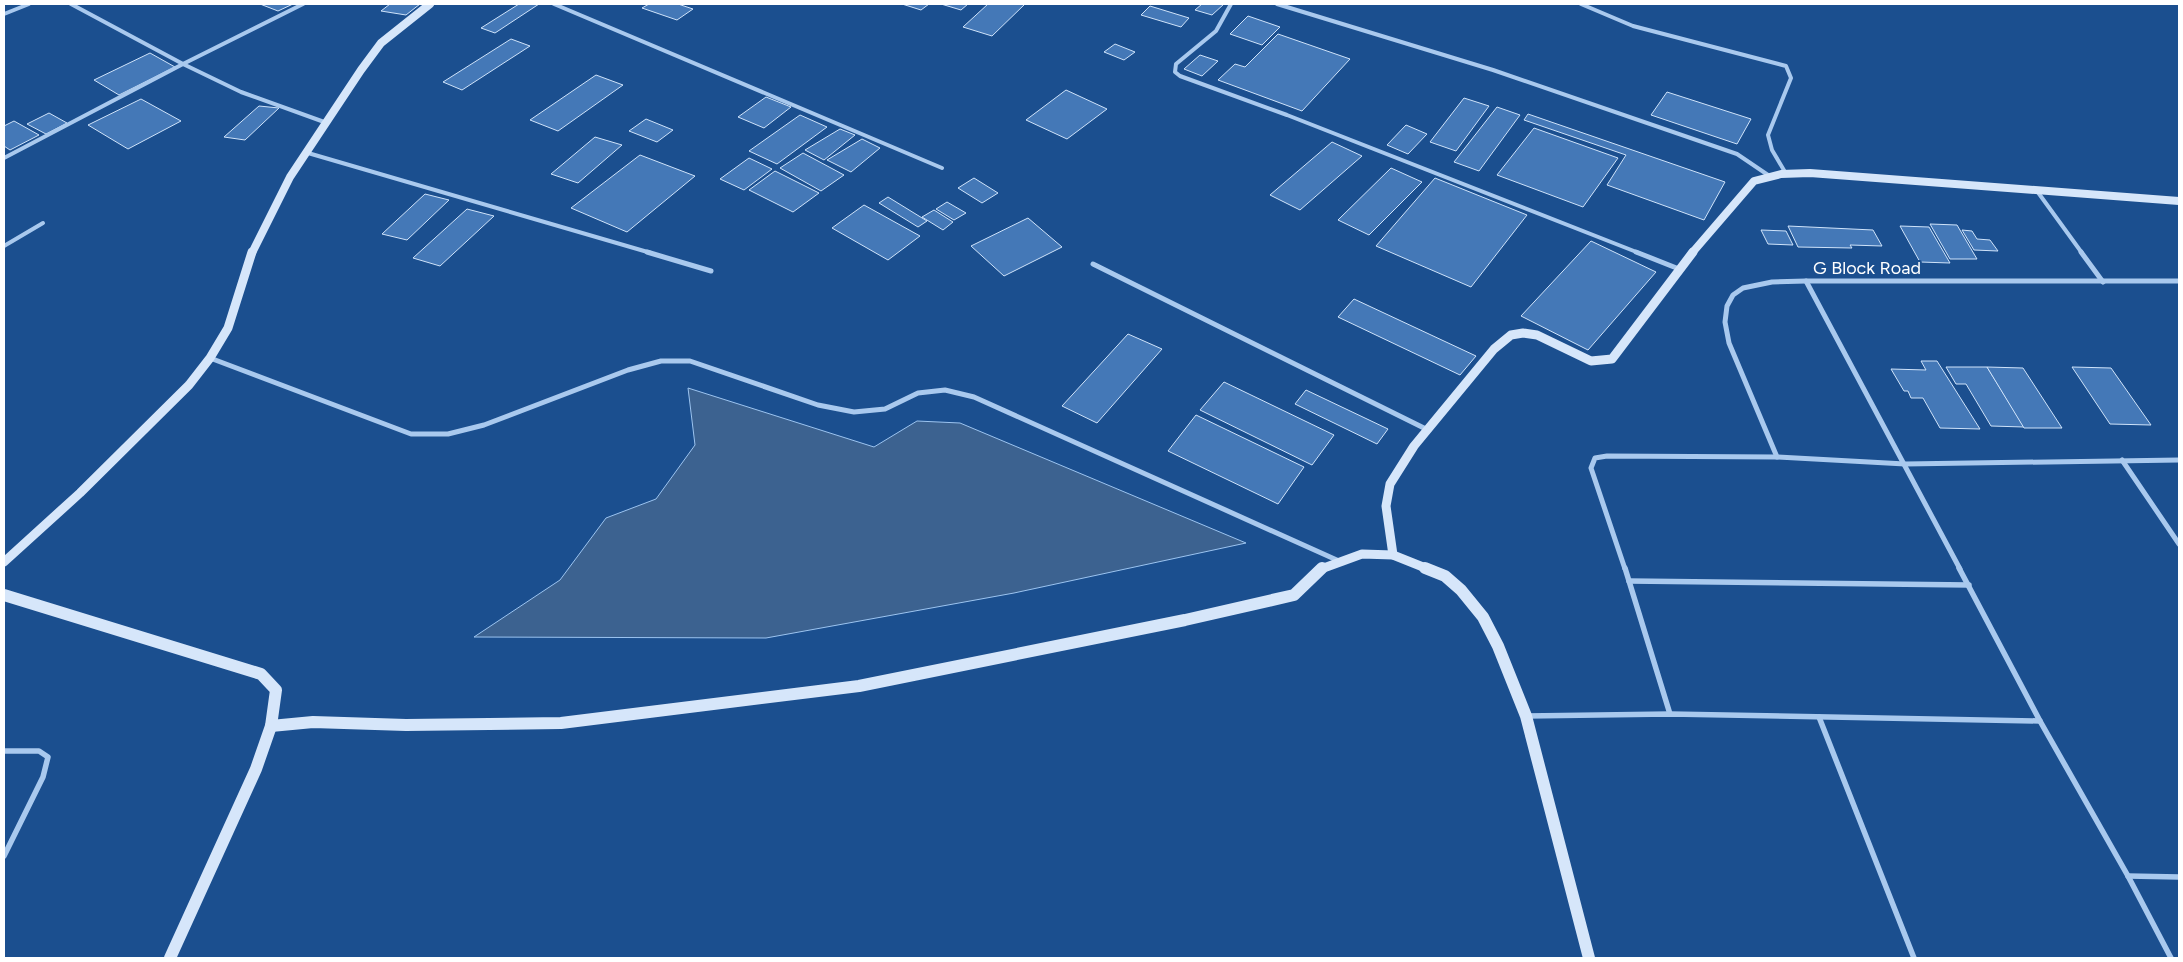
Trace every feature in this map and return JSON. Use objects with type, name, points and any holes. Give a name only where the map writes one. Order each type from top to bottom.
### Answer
[{"type":"street","points":[[4,14],[29,4]]},
{"type":"street","points":[[71,4],[183,64],[241,92],[327,123]]},
{"type":"street","points":[[4,158],[183,64],[304,4]]},
{"type":"street","points":[[4,562],[87,486],[189,385],[210,358],[228,328],[255,244],[290,177],[381,43],[430,4]]},
{"type":"street","points":[[554,4],[942,168]]},
{"type":"street","points":[[1231,4],[1216,31],[1176,64],[1175,72],[1180,76],[1287,115],[1679,268]]},
{"type":"street","points":[[1277,4],[1493,70],[1737,154],[1768,175]]},
{"type":"street","points":[[1581,4],[1633,26],[1772,60],[1786,66],[1791,78],[1768,135],[1772,150],[1785,172]]},
{"type":"street","points":[[308,153],[711,271]]},
{"type":"street","points":[[1393,555],[1386,506],[1390,484],[1414,446],[1494,349],[1511,336],[1523,332],[1537,334],[1571,353],[1591,361],[1612,359],[1679,268],[1754,181],[1768,175],[1785,172],[2179,201]]},
{"type":"street","points":[[2037,190],[2103,282]]},
{"type":"street","points":[[4,246],[42,224]]},
{"type":"street","points":[[1093,264],[1429,430]]},
{"type":"street","name":"G Block Road","points":[[1777,456],[1729,343],[1725,329],[1724,309],[1744,287],[1756,282],[2179,281]]},
{"type":"street","points":[[1806,282],[1906,464],[2040,721],[2128,876],[2170,958]]},
{"type":"street","points":[[210,358],[411,434],[448,434],[484,425],[628,370],[661,362],[690,361],[818,405],[854,412],[885,409],[918,393],[945,390],[974,397],[1340,561]]},
{"type":"street","points":[[1670,714],[1592,468],[1595,458],[1607,456],[1777,456],[1906,464],[2179,460]]},
{"type":"street","points":[[2122,460],[2179,544]]},
{"type":"street","points":[[271,726],[313,722],[406,725],[561,723],[859,686],[1185,620],[1294,595],[1323,567],[1362,554],[1393,555],[1445,576],[1461,590],[1483,616],[1498,646],[1526,716],[1589,958]]},
{"type":"street","points":[[1629,581],[1968,585]]},
{"type":"street","points":[[4,595],[261,674],[276,690],[271,726],[256,769],[170,958]]},
{"type":"street","points":[[1526,716],[1670,714],[2040,721]]},
{"type":"street","points":[[1818,717],[1914,958]]},
{"type":"street","points":[[4,751],[39,751],[48,757],[43,777],[4,856]]},
{"type":"street","points":[[2128,876],[2179,877]]},
{"type":"water","points":[[688,388],[874,447],[917,421],[960,423],[1246,543],[1014,593],[766,638],[474,637],[560,580],[606,518],[656,499],[695,445]]},
{"type":"building","points":[[260,4],[293,4],[278,11]]},
{"type":"building","points":[[390,4],[420,4],[406,15],[381,11]]},
{"type":"building","points":[[519,4],[539,4],[495,33],[481,28]]},
{"type":"building","points":[[649,4],[678,4],[693,9],[677,20],[642,8]]},
{"type":"building","points":[[902,4],[929,4],[921,10]]},
{"type":"building","points":[[941,4],[968,4],[961,10]]},
{"type":"building","points":[[988,4],[1025,4],[992,36],[963,27]]},
{"type":"building","points":[[1202,4],[1224,4],[1212,15],[1195,10]]},
{"type":"building","points":[[1150,6],[1189,18],[1181,27],[1141,15]]},
{"type":"building","points":[[1248,16],[1280,27],[1262,45],[1230,34]]},
{"type":"building","points":[[1278,34],[1350,59],[1302,111],[1218,80],[1235,64],[1245,67]]},
{"type":"building","points":[[511,39],[530,46],[462,90],[443,82]]},
{"type":"building","points":[[1115,44],[1135,52],[1124,60],[1104,52]]},
{"type":"building","points":[[150,53],[175,67],[119,95],[94,80]]},
{"type":"building","points":[[1200,55],[1218,61],[1202,76],[1184,69]]},
{"type":"building","points":[[596,75],[623,85],[558,131],[530,120]]},
{"type":"building","points":[[1066,90],[1107,109],[1067,139],[1026,120]]},
{"type":"building","points":[[1667,92],[1751,119],[1737,144],[1651,115]]},
{"type":"building","points":[[766,97],[791,107],[764,128],[738,117]]},
{"type":"building","points":[[1464,98],[1489,106],[1456,151],[1430,142]]},
{"type":"building","points":[[141,99],[181,121],[128,149],[88,125]]},
{"type":"building","points":[[259,106],[279,108],[245,140],[224,137]]},
{"type":"building","points":[[1497,107],[1520,115],[1479,171],[1454,162]]},
{"type":"building","points":[[49,113],[67,123],[46,134],[27,124]]},
{"type":"building","points":[[1528,114],[1725,182],[1704,220],[1607,185],[1626,155],[1524,120]]},
{"type":"building","points":[[800,115],[827,127],[777,164],[749,151]]},
{"type":"building","points":[[646,119],[673,130],[657,142],[629,131]]},
{"type":"building","points":[[14,121],[39,135],[10,150],[4,146],[4,126]]},
{"type":"building","points":[[1406,125],[1427,134],[1408,154],[1387,145]]},
{"type":"building","points":[[1534,128],[1618,158],[1583,207],[1497,175]]},
{"type":"building","points":[[840,129],[855,135],[824,160],[805,150]]},
{"type":"building","points":[[595,137],[622,145],[578,183],[551,174]]},
{"type":"building","points":[[862,139],[880,148],[851,172],[827,160]]},
{"type":"building","points":[[1332,142],[1362,156],[1300,210],[1270,195]]},
{"type":"building","points":[[803,153],[844,175],[821,191],[780,168]]},
{"type":"building","points":[[640,155],[695,176],[627,232],[571,208]]},
{"type":"building","points":[[749,158],[772,169],[744,190],[720,179]]},
{"type":"building","points":[[1391,168],[1422,182],[1369,235],[1338,220]]},
{"type":"building","points":[[775,171],[819,193],[793,212],[749,190]]},
{"type":"building","points":[[974,178],[998,193],[982,203],[958,188]]},
{"type":"building","points":[[1435,178],[1527,215],[1471,287],[1376,246]]},
{"type":"building","points":[[425,194],[449,200],[407,240],[382,234]]},
{"type":"building","points":[[888,197],[927,221],[918,227],[879,203]]},
{"type":"building","points":[[947,202],[966,213],[954,220],[936,209]]},
{"type":"building","points":[[864,205],[920,236],[888,260],[832,228]]},
{"type":"building","points":[[467,209],[494,216],[440,266],[413,258]]},
{"type":"building","points":[[934,210],[953,222],[943,230],[922,217]]},
{"type":"building","points":[[1028,218],[1062,247],[1004,276],[971,246]]},
{"type":"building","points":[[1930,224],[1957,225],[1977,259],[1950,259]]},
{"type":"building","points":[[1788,226],[1873,230],[1882,246],[1850,245],[1852,248],[1798,247]]},
{"type":"building","points":[[1900,226],[1929,227],[1950,263],[1920,262]]},
{"type":"building","points":[[1761,230],[1786,231],[1793,245],[1768,244]]},
{"type":"building","points":[[1962,230],[1972,231],[1977,239],[1990,240],[1998,251],[1974,250]]},
{"type":"building","points":[[1591,241],[1656,272],[1588,350],[1521,316]]},
{"type":"building","points":[[1354,299],[1476,356],[1460,375],[1338,317]]},
{"type":"building","points":[[1128,334],[1162,349],[1097,423],[1062,406]]},
{"type":"building","points":[[1921,361],[1937,361],[1980,429],[1940,428],[1923,398],[1911,398],[1908,391],[1904,391],[1891,369],[1926,370]]},
{"type":"building","points":[[1946,367],[1987,367],[2024,427],[1991,426],[1966,384],[1956,384]]},
{"type":"building","points":[[1987,367],[2023,368],[2062,428],[2024,428]]},
{"type":"building","points":[[2072,367],[2111,368],[2151,425],[2110,424]]},
{"type":"building","points":[[1224,382],[1334,435],[1312,465],[1200,410]]},
{"type":"building","points":[[1306,390],[1388,429],[1377,444],[1295,404]]},
{"type":"building","points":[[1196,415],[1304,467],[1278,504],[1168,451]]}]
